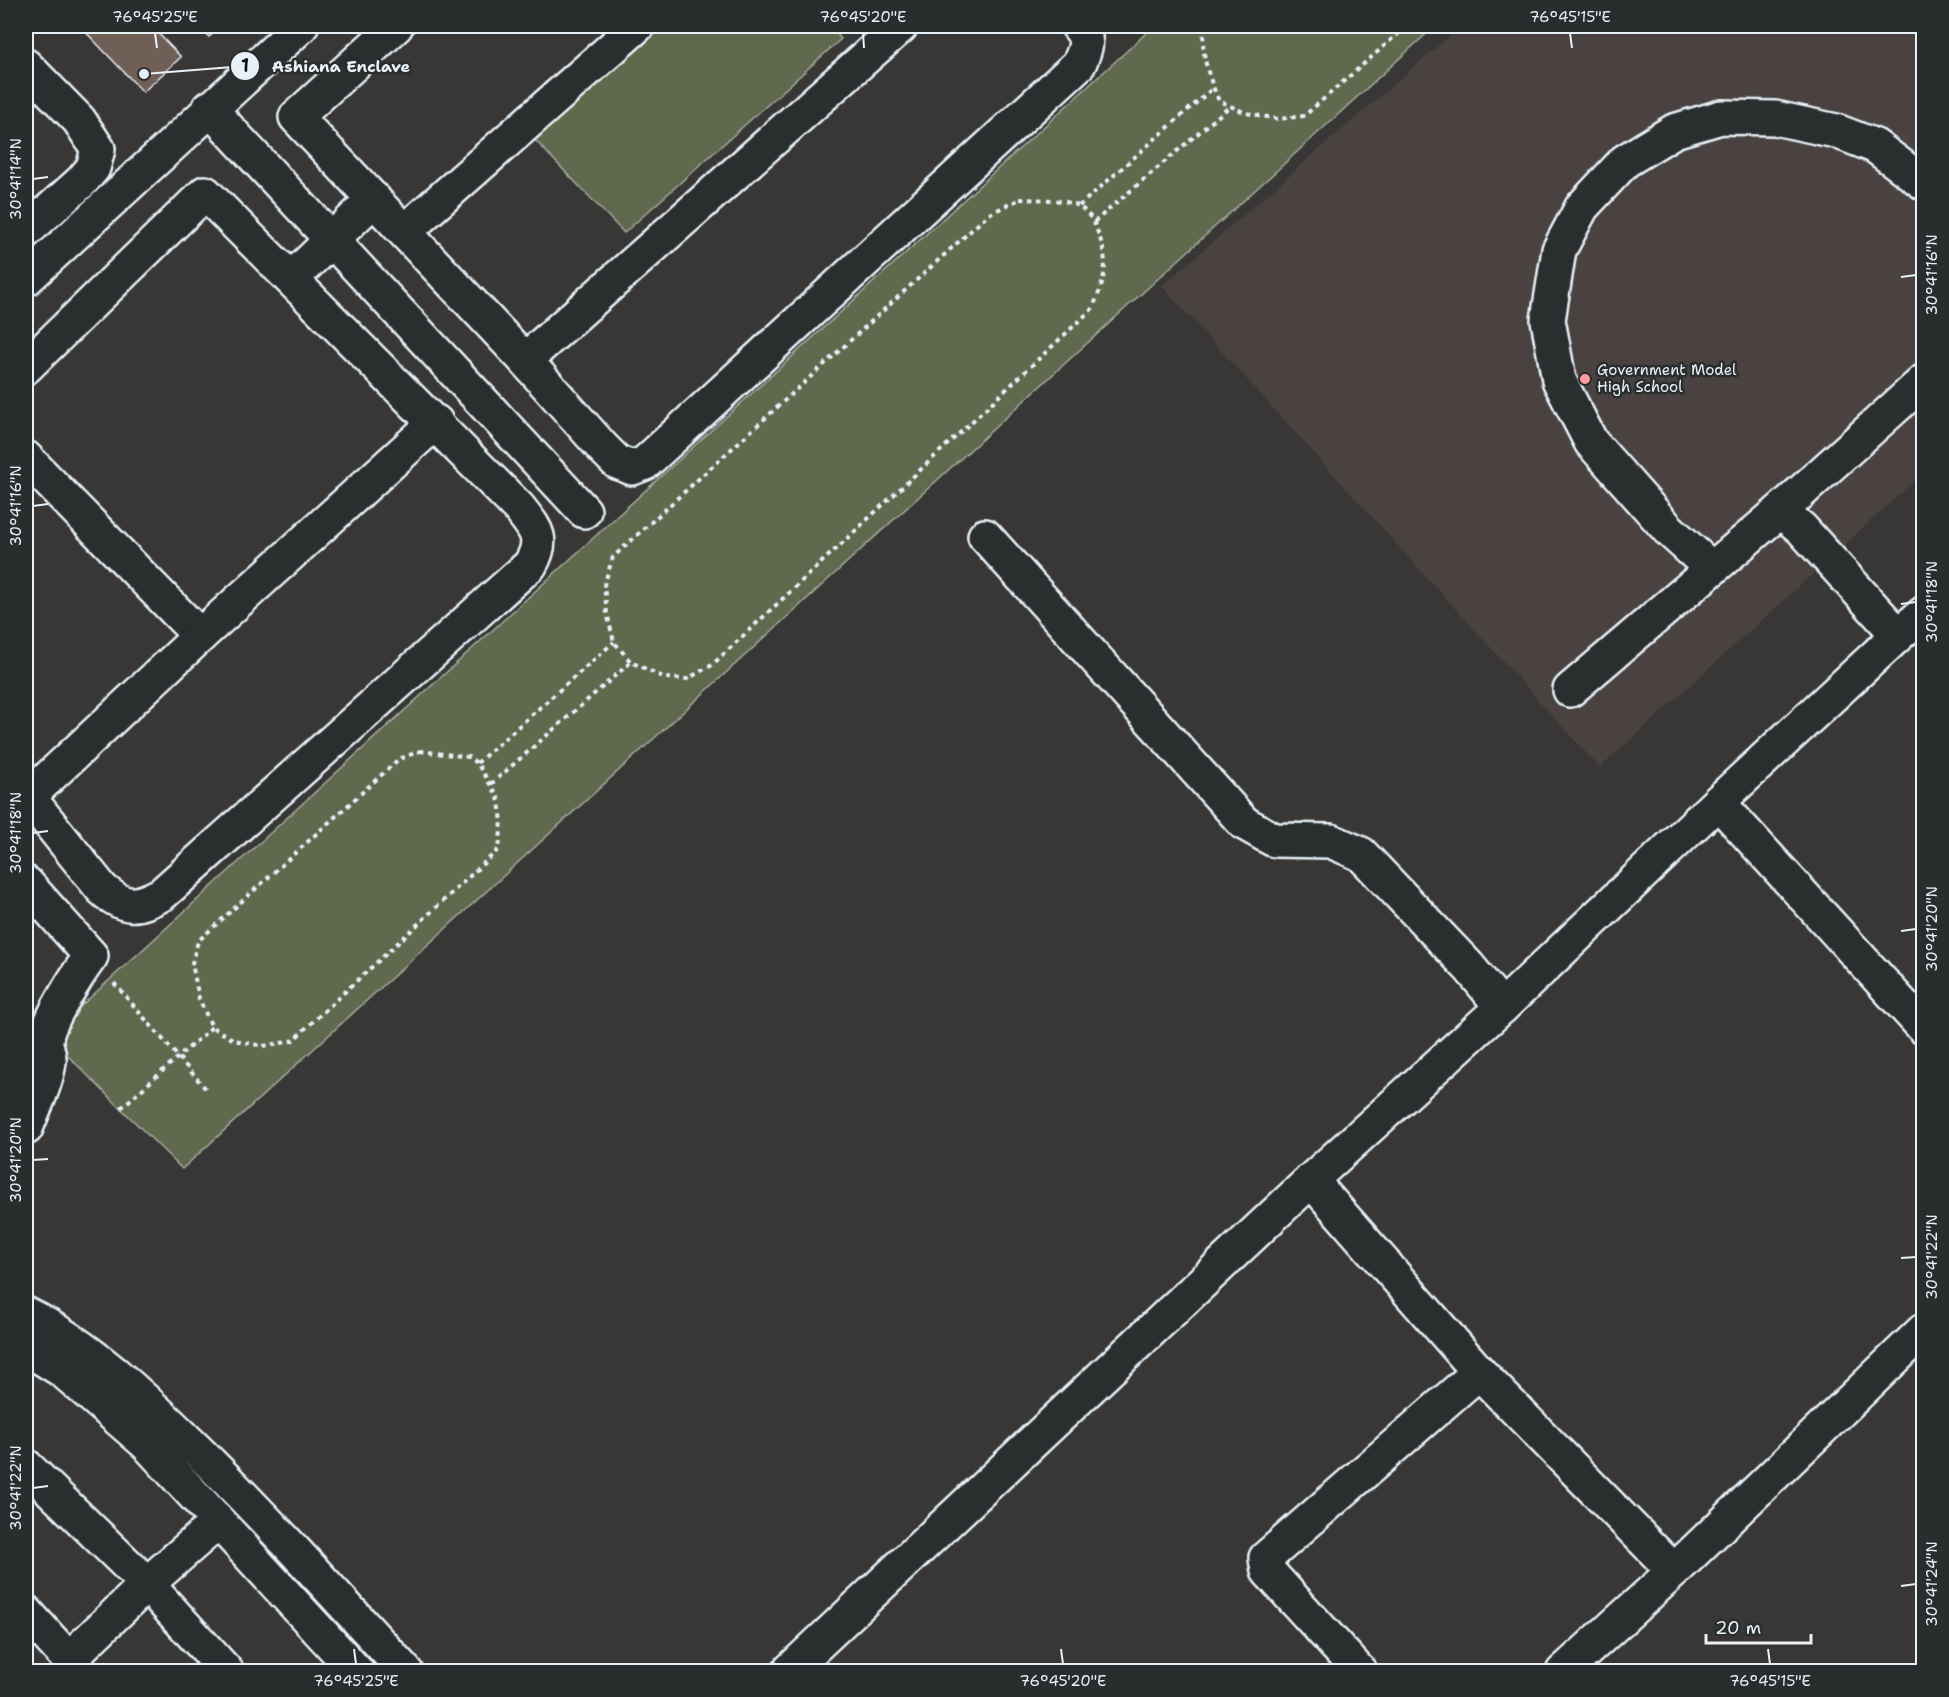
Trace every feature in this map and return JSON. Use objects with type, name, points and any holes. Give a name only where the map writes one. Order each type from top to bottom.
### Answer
[{"type":"street","points":[[26,279],[209,108],[301,26]]},
{"type":"street","points":[[396,26],[296,117],[405,231],[617,462],[632,468],[645,463],[1079,64],[1087,47],[1084,34],[1078,26]]},
{"type":"street","points":[[405,231],[637,26]]},
{"type":"street","points":[[525,360],[901,26]]},
{"type":"street","points":[[26,66],[79,120],[98,149],[93,168],[81,182],[26,231]]},
{"type":"street","points":[[209,108],[584,511]]},
{"type":"street","points":[[1712,569],[1668,529],[1591,442],[1559,380],[1548,320],[1559,250],[1582,207],[1625,161],[1674,131],[1721,117],[1775,118],[1836,131],[1875,146],[1923,183]]},
{"type":"street","points":[[26,367],[206,193],[436,422],[519,508],[537,532],[537,554],[530,565],[162,894],[142,904],[127,904],[111,897],[102,889],[27,795],[436,422]]},
{"type":"street","points":[[291,279],[374,199]]},
{"type":"street","points":[[1570,690],[1780,511],[1923,381]]},
{"type":"street","points":[[26,458],[200,636]]},
{"type":"street","points":[[1780,511],[1801,528],[1898,635]]},
{"type":"street","points":[[985,536],[1244,823],[1274,840],[1331,841],[1361,854],[1469,967],[1502,1007]]},
{"type":"street","points":[[788,1671],[1311,1180],[1502,1007],[1718,802],[1923,613]]},
{"type":"street","points":[[1718,802],[1923,1028]]},
{"type":"street","points":[[26,883],[91,956],[76,976],[50,1026],[46,1039],[49,1058],[46,1076],[26,1128]]},
{"type":"street","points":[[1311,1180],[1479,1372],[1674,1570]]},
{"type":"street","points":[[26,1314],[100,1362],[156,1409],[231,1484],[406,1671]]},
{"type":"street","points":[[1563,1671],[1674,1570],[1923,1330]]},
{"type":"street","points":[[26,1348],[63,1371],[147,1444],[357,1671]]},
{"type":"street","points":[[1360,1671],[1268,1571],[1266,1558],[1479,1372]]},
{"type":"street","points":[[26,1466],[147,1584],[227,1671]]},
{"type":"street","points":[[26,1612],[74,1665],[147,1584],[218,1522]]},
{"type":"path","points":[[1205,26],[1204,47],[1213,88],[1219,101],[1246,113],[1278,119],[1304,116],[1407,26]]},
{"type":"path","points":[[1079,206],[1213,88]]},
{"type":"path","points":[[1094,222],[1230,106]]},
{"type":"path","points":[[1020,199],[1057,201],[1079,206],[1094,222],[1105,250],[1105,270],[1101,288],[1092,309],[712,665],[687,679],[665,678],[631,662],[614,642],[604,585],[613,557],[989,214],[1020,199]]},
{"type":"path","points":[[477,763],[614,642]]},
{"type":"path","points":[[491,784],[631,662]]},
{"type":"path","points":[[420,751],[469,757],[477,763],[491,784],[498,796],[502,821],[499,849],[292,1041],[263,1046],[234,1041],[212,1027],[199,999],[192,963],[198,941],[399,759],[420,751]]},
{"type":"path","points":[[91,956],[206,1089]]},
{"type":"path","points":[[121,1108],[212,1027]]},
{"type":"shaded area","name":"Government Model High School","points":[[1461,26],[1923,26],[1923,473],[1600,768],[1162,286]]},
{"type":"green space","points":[[664,26],[829,26],[841,39],[624,233],[533,138]]},
{"type":"green space","points":[[1154,26],[1435,26],[182,1169],[48,1036]]},
{"type":"building","points":[[80,26],[151,26],[181,57],[143,92]]},
{"type":"building","points":[[198,26],[222,26],[209,37]]},
{"type":"place","name":"Ashiana Enclave","points":[[144,74]]},
{"type":"place","name":"Government Model High School","points":[[1585,379]]}]
